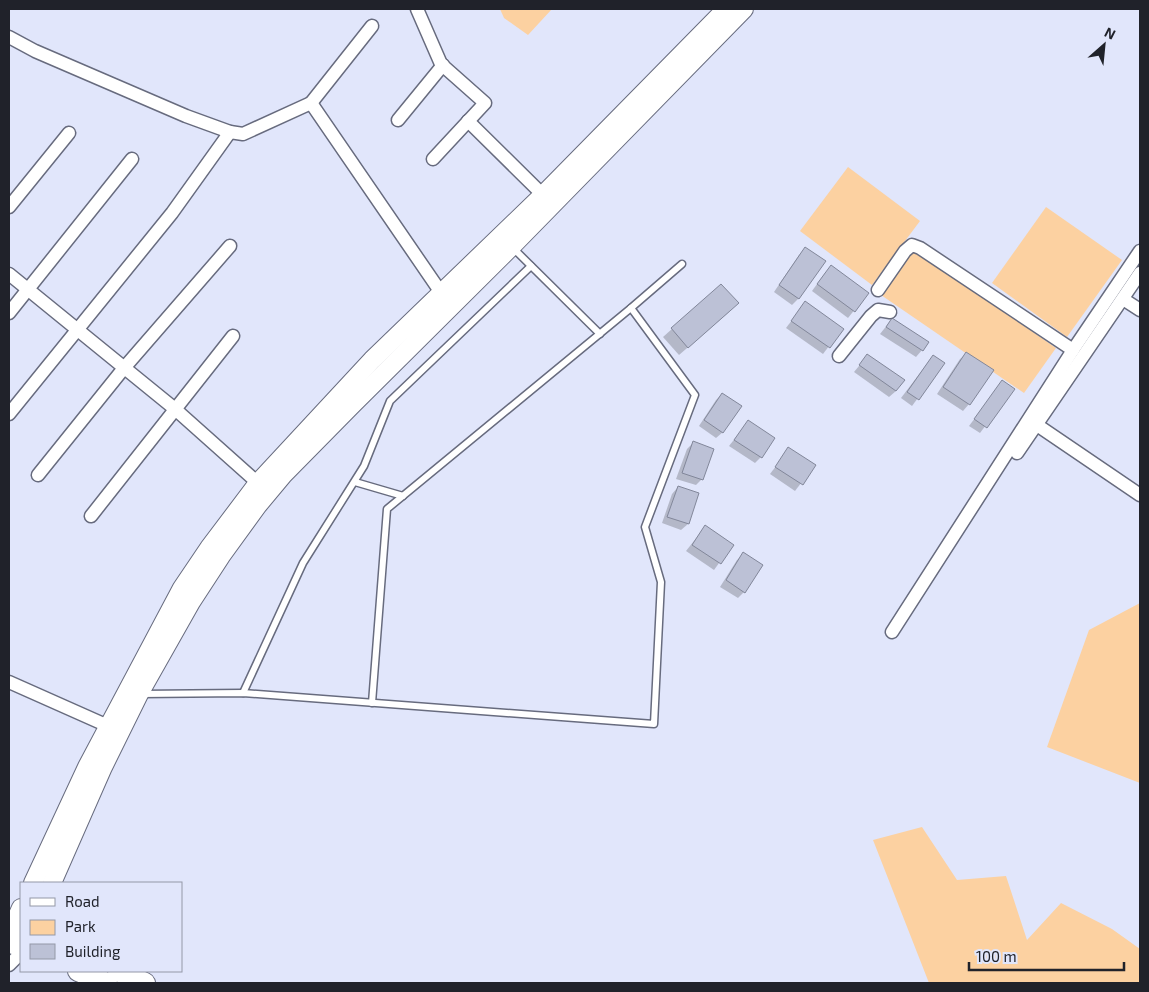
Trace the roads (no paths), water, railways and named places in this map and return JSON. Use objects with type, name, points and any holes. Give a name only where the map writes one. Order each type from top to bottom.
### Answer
[{"type":"highway","points":[[14,926],[20,943]]},
{"type":"highway","points":[[80,972],[107,983]]},
{"type":"highway","points":[[120,972],[145,983]]},
{"type":"main road","points":[[33,882],[87,767],[182,588],[209,548],[258,483],[372,360],[543,195],[726,9]]},
{"type":"main road","points":[[52,882],[103,767],[139,694],[221,556],[273,487],[744,9]]},
{"type":"street","points":[[417,9],[443,65],[485,103],[433,158]]},
{"type":"street","points":[[9,37],[186,116],[230,132],[243,134],[311,103],[372,26]]},
{"type":"street","points":[[398,120],[443,65]]},
{"type":"street","points":[[311,103],[442,294]]},
{"type":"street","points":[[468,121],[543,195]]},
{"type":"street","points":[[9,414],[172,213],[230,132]]},
{"type":"street","points":[[9,207],[69,133]]},
{"type":"street","points":[[9,313],[132,159]]},
{"type":"street","points":[[38,475],[124,368],[230,246]]},
{"type":"street","points":[[878,290],[904,251],[912,246],[920,248],[1073,350]]},
{"type":"street","points":[[892,632],[1073,350],[1140,251]]},
{"type":"street","points":[[1017,454],[1140,273]]},
{"type":"street","points":[[9,274],[175,409],[258,483]]},
{"type":"street","points":[[1123,299],[1140,310]]},
{"type":"street","points":[[840,356],[870,316],[878,310],[890,312]]},
{"type":"street","points":[[92,516],[233,336]]},
{"type":"street","points":[[1037,425],[1140,496]]},
{"type":"street","points":[[9,682],[108,726]]},
{"type":"street","points":[[9,965],[20,954]]},
{"type":"lane","points":[[511,247],[600,334]]},
{"type":"lane","points":[[372,703],[387,509],[682,264]]},
{"type":"lane","points":[[243,693],[303,563],[364,466],[390,401],[531,266]]},
{"type":"lane","points":[[139,694],[243,693],[654,724],[661,582],[646,527],[695,395],[631,308]]},
{"type":"lane","points":[[355,482],[403,496]]}]
